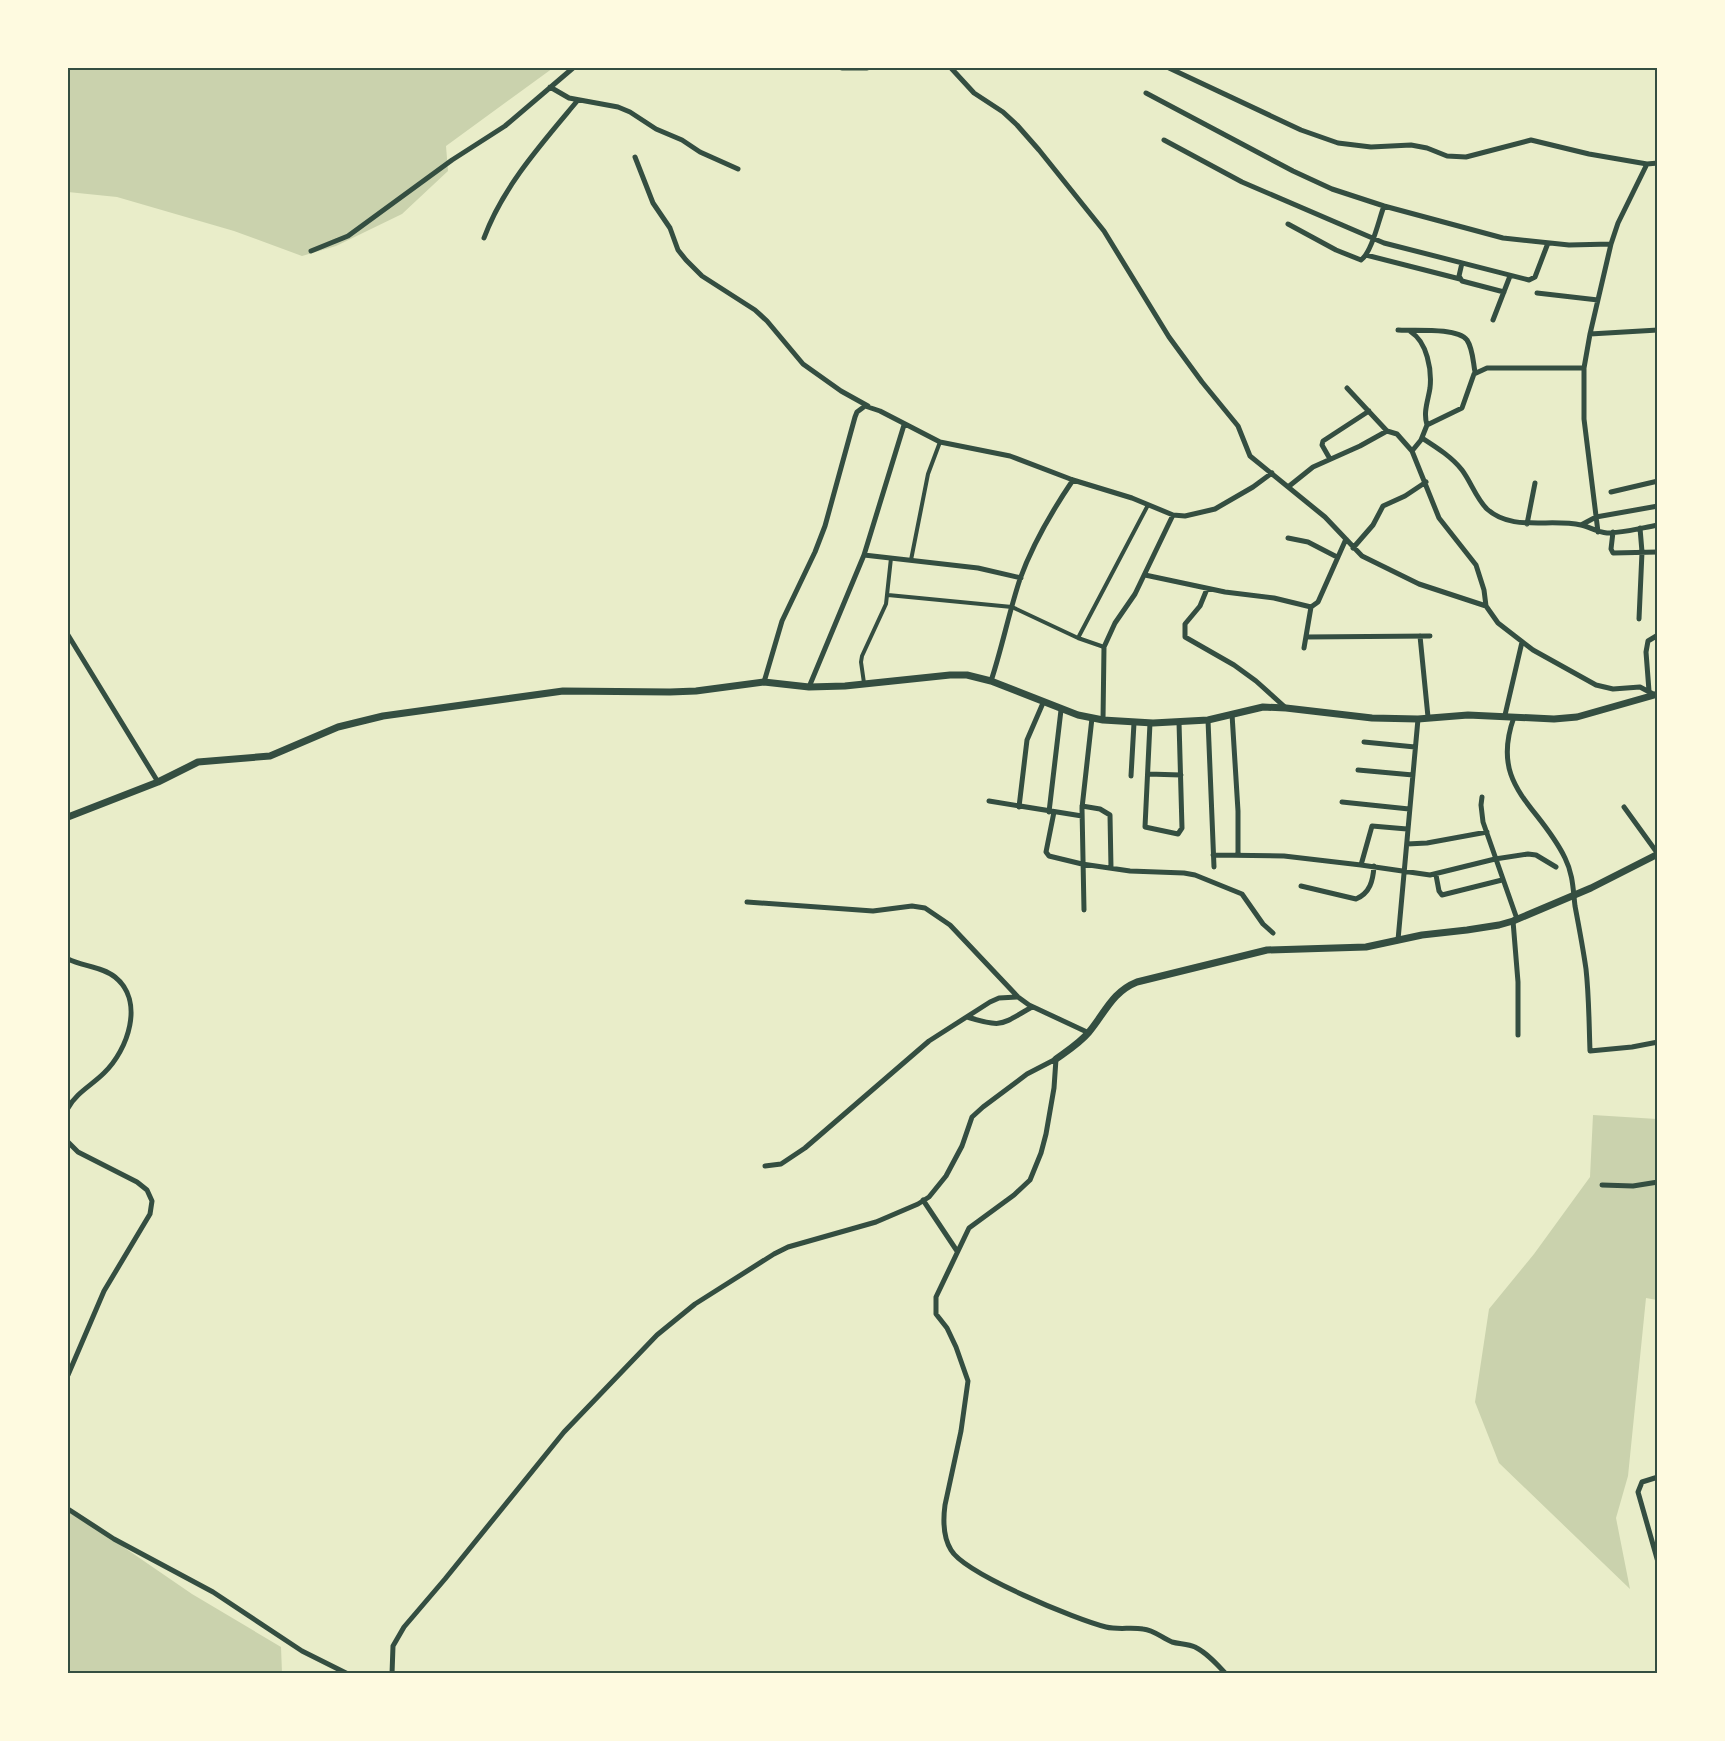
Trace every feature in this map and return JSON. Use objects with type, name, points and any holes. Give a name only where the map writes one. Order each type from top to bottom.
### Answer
[{"type":"street","points":[[311,251],[348,236],[452,160],[505,126],[573,68]]},
{"type":"street","points":[[842,68],[867,68]]},
{"type":"street","points":[[951,68],[974,93],[1003,112],[1017,125],[1104,231],[1169,337],[1238,426],[1250,456],[1325,517],[1353,548],[1368,559],[1419,584],[1486,606]]},
{"type":"street","points":[[1169,68],[1218,89],[1300,130],[1338,143],[1371,147],[1411,145],[1427,148],[1447,156],[1466,158],[1534,140],[1589,154],[1647,164],[1658,163]]},
{"type":"street","points":[[550,87],[569,98],[618,107],[630,112],[656,129],[682,140],[700,153],[738,169]]},
{"type":"street","points":[[1146,93],[1293,171],[1332,189],[1384,206],[1503,238],[1548,243],[1611,244]]},
{"type":"street","points":[[484,238],[497,211],[521,173],[578,100]]},
{"type":"street","points":[[1164,140],[1242,182],[1394,246],[1524,280],[1532,280],[1548,243]]},
{"type":"street","points":[[634,157],[653,203],[670,228],[678,250],[702,276],[767,321],[804,364],[841,391],[904,425],[940,442],[1010,456],[1073,480],[1116,492],[1173,515],[1197,515],[1215,509],[1272,473]]},
{"type":"street","points":[[1598,532],[1584,419],[1584,368],[1611,244],[1622,215],[1647,164]]},
{"type":"street","points":[[1288,224],[1360,260],[1366,255],[1384,206]]},
{"type":"street","points":[[1366,255],[1504,292]]},
{"type":"street","points":[[1460,279],[1462,263]]},
{"type":"street","points":[[1493,320],[1510,276]]},
{"type":"street","points":[[1537,293],[1598,300]]},
{"type":"street","points":[[1398,330],[1443,332],[1464,337],[1472,353],[1475,372],[1462,408],[1426,426]]},
{"type":"street","points":[[1590,334],[1658,330]]},
{"type":"street","points":[[1409,331],[1422,342],[1430,385],[1425,414],[1426,426],[1422,438],[1412,451]]},
{"type":"street","points":[[1475,372],[1487,368],[1584,368]]},
{"type":"street","points":[[1347,388],[1387,431],[1397,434],[1412,451],[1439,518],[1479,571],[1486,606],[1498,623],[1522,642],[1596,685],[1613,689],[1640,687],[1654,693]]},
{"type":"street","points":[[764,682],[782,621],[825,526],[855,417],[861,408],[870,407]]},
{"type":"street","points":[[1330,459],[1322,446],[1323,441],[1369,411]]},
{"type":"street","points":[[809,687],[864,555],[904,425]]},
{"type":"street","points":[[1288,487],[1313,467],[1387,431]]},
{"type":"street","points":[[1422,438],[1458,465],[1486,508],[1499,516],[1527,524],[1546,522],[1581,525],[1598,532],[1658,525]]},
{"type":"street","points":[[911,561],[928,474],[940,442]]},
{"type":"street","points":[[991,681],[1021,578],[1039,535],[1073,480]]},
{"type":"street","points":[[1353,548],[1376,520],[1383,506],[1405,496],[1426,482]]},
{"type":"street","points":[[1611,492],[1658,482]]},
{"type":"street","points":[[1527,524],[1535,483]]},
{"type":"street","points":[[1078,638],[1148,504]]},
{"type":"street","points":[[1581,525],[1596,517],[1658,506]]},
{"type":"street","points":[[1104,720],[1104,647],[1115,623],[1145,575],[1173,515]]},
{"type":"street","points":[[1640,528],[1642,552],[1640,619]]},
{"type":"street","points":[[1613,532],[1611,549],[1613,553],[1658,552]]},
{"type":"street","points":[[1288,538],[1308,543],[1337,557]]},
{"type":"street","points":[[1304,648],[1311,607],[1318,602],[1346,539]]},
{"type":"street","points":[[864,555],[978,568],[1021,578]]},
{"type":"street","points":[[864,684],[861,669],[862,656],[883,615],[888,596],[891,558]]},
{"type":"street","points":[[1145,575],[1207,589],[1274,598],[1311,607]]},
{"type":"street","points":[[1207,589],[1200,606],[1185,624],[1185,637],[1249,676],[1286,708]]},
{"type":"street","points":[[888,596],[1012,607],[1078,638],[1104,647]]},
{"type":"street","points":[[68,635],[158,782]]},
{"type":"street","points":[[1654,693],[1646,652],[1648,641],[1658,635]]},
{"type":"street","points":[[1420,636],[1428,717]]},
{"type":"street","points":[[1306,638],[1430,636]]},
{"type":"street","points":[[1505,715],[1522,642]]},
{"type":"street","points":[[68,818],[158,782],[198,762],[270,756],[338,727],[383,716],[563,691],[696,691],[764,682],[809,687],[967,675],[991,681],[1061,710],[1092,718],[1134,723],[1208,720],[1263,707],[1372,718],[1418,719],[1505,715],[1554,719],[1577,717],[1654,693]]},
{"type":"street","points":[[1018,807],[1027,740],[1043,702]]},
{"type":"street","points":[[1061,710],[1046,853],[1052,857],[1082,864],[1184,873],[1233,889],[1242,894],[1263,924],[1273,933]]},
{"type":"street","points":[[1232,714],[1238,811],[1238,855]]},
{"type":"street","points":[[1514,717],[1507,741],[1510,774],[1521,797],[1546,828],[1564,856],[1572,876],[1586,971],[1590,1051],[1658,1042]]},
{"type":"street","points":[[1084,910],[1082,816],[1092,718]]},
{"type":"street","points":[[1398,940],[1418,719]]},
{"type":"street","points":[[1208,720],[1214,867]]},
{"type":"street","points":[[1150,723],[1145,827],[1178,834],[1182,828],[1179,722]]},
{"type":"street","points":[[1131,776],[1134,723]]},
{"type":"street","points":[[1364,742],[1415,747]]},
{"type":"street","points":[[1358,770],[1413,775]]},
{"type":"street","points":[[1148,774],[1180,775]]},
{"type":"street","points":[[1482,797],[1481,814],[1515,920],[1518,1035]]},
{"type":"street","points":[[989,801],[1082,816]]},
{"type":"street","points":[[1342,802],[1409,809]]},
{"type":"street","points":[[1083,806],[1100,809],[1110,815],[1111,868]]},
{"type":"street","points":[[392,1674],[393,1646],[409,1620],[446,1579],[564,1432],[657,1335],[695,1304],[774,1254],[788,1247],[876,1222],[909,1209],[923,1200],[936,1189],[955,1160],[972,1118],[1027,1074],[1056,1059],[1089,1033],[1111,1000],[1126,987],[1137,982],[1267,950],[1366,947],[1422,934],[1467,930],[1515,920],[1625,872],[1658,854],[1624,807]]},
{"type":"street","points":[[1361,865],[1372,826],[1407,829]]},
{"type":"street","points":[[1407,844],[1427,843],[1486,832]]},
{"type":"street","points":[[1213,855],[1284,856],[1430,875],[1496,859],[1528,854],[1536,855],[1556,867]]},
{"type":"street","points":[[1301,886],[1356,899],[1370,888],[1374,866]]},
{"type":"street","points":[[1436,874],[1442,895],[1503,880]]},
{"type":"street","points":[[747,902],[873,911],[912,906],[925,908],[950,925],[1017,997],[1032,1007],[1089,1033]]},
{"type":"street","points":[[68,959],[116,977],[126,991],[132,1008],[129,1031],[113,1063],[72,1100],[68,1108]]},
{"type":"street","points":[[765,1166],[781,1164],[805,1148],[929,1041],[999,998],[1017,997]]},
{"type":"street","points":[[967,1017],[1000,1024],[1032,1007]]},
{"type":"street","points":[[1056,1059],[1054,1088],[1046,1134],[1030,1180],[969,1228],[943,1279],[935,1304],[936,1314],[951,1337],[968,1381],[961,1431],[944,1516],[946,1538],[951,1551],[967,1566],[1020,1593],[1103,1626],[1154,1631],[1171,1641],[1194,1647],[1208,1656],[1226,1674]]},
{"type":"street","points":[[68,1142],[78,1152],[137,1182],[147,1190],[152,1201],[150,1214],[104,1291],[68,1376]]},
{"type":"street","points":[[1602,1185],[1633,1186],[1658,1182]]},
{"type":"street","points":[[923,1200],[957,1251]]},
{"type":"street","points":[[1658,1477],[1642,1482],[1638,1492],[1658,1562]]},
{"type":"street","points":[[68,1509],[114,1539],[213,1592],[302,1651],[348,1674]]},
{"type":"green space","points":[[68,68],[553,68],[446,146],[448,171],[402,214],[336,246],[302,256],[234,231],[117,197],[68,192]]},
{"type":"green space","points":[[1593,1115],[1657,1119],[1657,1300],[1646,1298],[1628,1476],[1616,1518],[1630,1589],[1499,1463],[1475,1402],[1489,1309],[1534,1254],[1590,1177]]},
{"type":"green space","points":[[68,1509],[192,1594],[281,1647],[282,1673],[68,1673]]}]
